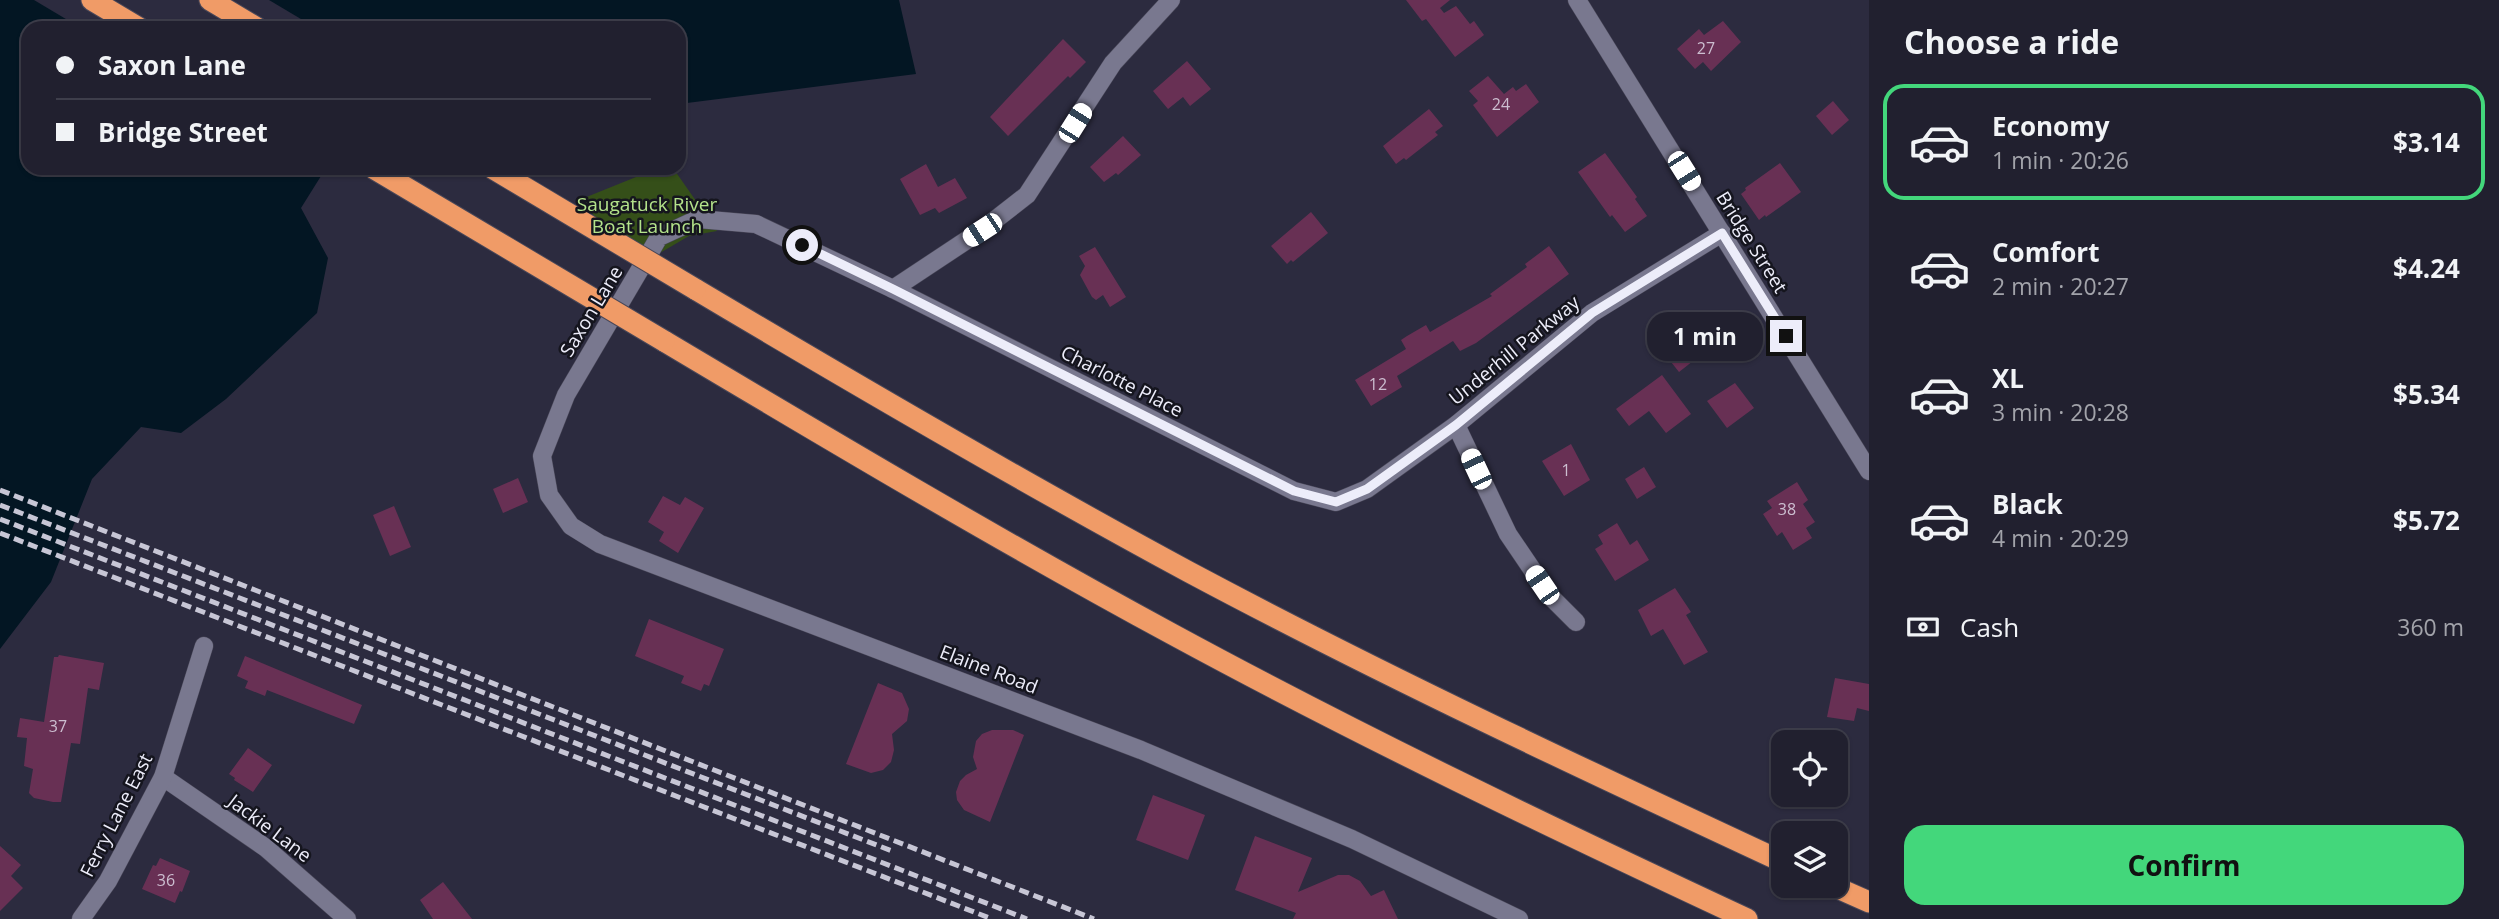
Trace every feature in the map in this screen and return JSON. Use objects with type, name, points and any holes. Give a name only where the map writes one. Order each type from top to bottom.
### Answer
[{"type":"highway","points":[[92,0],[127,21]]},
{"type":"highway","points":[[210,0],[245,21]]},
{"type":"highway","points":[[385,175],[973,523],[1174,635],[1440,771],[1747,919]]},
{"type":"highway","points":[[504,175],[979,456],[1192,573],[1482,721],[1771,856]]},
{"type":"highway","points":[[1848,893],[1869,902]]},
{"type":"street","points":[[893,289],[982,230],[1027,195],[1113,63],[1171,0]]},
{"type":"street","name":"Bridge Street","points":[[1577,0],[1869,471]]},
{"type":"street","name":"Saxon Lane","points":[[566,395],[659,237],[698,219],[756,223],[893,289]]},
{"type":"street","name":"Underhill Parkway","points":[[1336,502],[1367,489],[1456,425],[1592,313],[1722,233]]},
{"type":"street","name":"Charlotte Place","points":[[893,289],[1294,491],[1336,502]]},
{"type":"street","name":"Elaine Road","points":[[566,395],[542,456],[549,495],[571,526],[600,544],[1141,750],[1352,839],[1519,919]]},
{"type":"street","points":[[1456,425],[1508,534],[1550,596],[1576,622]]},
{"type":"street","name":"Ferry Lane East","points":[[82,919],[108,881],[163,777],[204,646]]},
{"type":"street","name":"Jackie Lane","points":[[163,777],[266,848],[347,919]]},
{"type":"green space","name":"Saugatuck River Boat Launch","points":[[678,175],[717,231],[689,236],[648,260],[595,218],[584,198],[636,177]]},
{"type":"water","points":[[0,0],[899,0],[916,74],[686,103],[686,21],[21,21],[21,175],[322,175],[301,208],[328,258],[317,313],[226,399],[181,433],[141,427],[92,479],[51,582],[0,649]]},
{"type":"pier","points":[[34,0],[269,0],[304,21],[69,21]]},
{"type":"building","points":[[1406,0],[1450,0],[1440,8],[1444,13],[1456,6],[1470,24],[1474,21],[1484,35],[1455,57],[1426,19],[1422,21]]},
{"type":"building","points":[[1723,21],[1741,42],[1711,71],[1703,62],[1695,69],[1677,49],[1699,29],[1704,35]]},
{"type":"building","points":[[1063,39],[1086,62],[1070,78],[1068,76],[1008,136],[990,117]]},
{"type":"building","points":[[1187,61],[1211,89],[1190,106],[1183,97],[1168,109],[1153,91]]},
{"type":"building","points":[[1488,76],[1504,94],[1513,87],[1516,91],[1526,84],[1539,102],[1497,137],[1473,105],[1478,101],[1469,91]]},
{"type":"building","points":[[1833,101],[1849,120],[1832,135],[1816,116]]},
{"type":"building","points":[[1429,109],[1443,126],[1435,132],[1438,135],[1406,160],[1404,158],[1396,164],[1383,146]]},
{"type":"building","points":[[1123,136],[1141,155],[1118,175],[1116,173],[1104,182],[1090,167]]},
{"type":"building","points":[[1605,153],[1637,197],[1635,199],[1647,216],[1625,232],[1612,215],[1610,217],[1578,172]]},
{"type":"building","points":[[1780,163],[1801,192],[1759,220],[1741,194],[1745,188]]},
{"type":"building","points":[[926,164],[938,187],[955,178],[967,198],[939,213],[935,208],[920,215],[900,179]]},
{"type":"building","points":[[1311,212],[1328,233],[1287,264],[1271,246]]},
{"type":"building","points":[[1549,246],[1569,274],[1476,343],[1460,351],[1453,341],[1397,376],[1402,387],[1371,406],[1355,380],[1406,349],[1401,340],[1407,336],[1426,325],[1430,332],[1492,296],[1490,294],[1527,267],[1525,264]]},
{"type":"building","points":[[1095,247],[1126,297],[1110,307],[1103,295],[1096,300],[1092,297],[1080,275],[1085,266],[1079,256]]},
{"type":"building","points":[[1679,324],[1702,354],[1679,372],[1660,348],[1669,340],[1665,335]]},
{"type":"building","points":[[1662,375],[1691,414],[1666,433],[1649,411],[1629,426],[1616,409]]},
{"type":"building","points":[[1735,383],[1754,408],[1727,428],[1707,401]]},
{"type":"building","points":[[1571,444],[1590,480],[1564,496],[1542,461]]},
{"type":"building","points":[[1644,467],[1656,487],[1637,499],[1625,479]]},
{"type":"building","points":[[518,478],[528,502],[503,513],[493,489]]},
{"type":"building","points":[[1797,482],[1808,500],[1803,504],[1815,522],[1806,528],[1812,538],[1793,550],[1782,532],[1777,536],[1763,514],[1772,508],[1767,501]]},
{"type":"building","points":[[663,496],[680,505],[685,497],[704,508],[678,553],[659,541],[664,532],[648,522]]},
{"type":"building","points":[[394,506],[411,547],[390,556],[373,515]]},
{"type":"building","points":[[1617,523],[1630,545],[1637,540],[1649,560],[1615,581],[1595,549],[1603,544],[1598,535]]},
{"type":"building","points":[[1675,588],[1691,612],[1686,615],[1708,652],[1684,665],[1663,629],[1651,636],[1638,610]]},
{"type":"building","points":[[649,619],[724,649],[709,686],[704,684],[701,691],[681,683],[684,676],[635,656]]},
{"type":"building","points":[[59,655],[104,663],[99,690],[88,688],[80,744],[71,743],[61,802],[53,802],[34,798],[29,793],[33,769],[24,766],[27,738],[17,737],[20,718],[44,722],[54,657]]},
{"type":"building","points":[[245,656],[362,705],[354,724],[267,690],[265,696],[245,688],[248,681],[237,676]]},
{"type":"building","points":[[1835,678],[1869,684],[1869,711],[1857,708],[1854,721],[1827,717]]},
{"type":"building","points":[[878,683],[902,693],[909,709],[907,721],[892,734],[894,750],[891,762],[883,770],[871,773],[846,764]]},
{"type":"building","points":[[992,730],[1013,730],[1024,735],[990,822],[964,810],[957,800],[956,792],[960,781],[977,769],[973,757],[976,741],[982,734]]},
{"type":"building","points":[[248,748],[272,765],[253,792],[229,774]]},
{"type":"building","points":[[1153,795],[1205,815],[1188,860],[1136,840]]},
{"type":"building","points":[[1255,836],[1312,858],[1298,892],[1338,875],[1349,875],[1360,881],[1371,896],[1384,890],[1398,919],[1293,919],[1296,913],[1235,890]]},
{"type":"building","points":[[0,846],[21,865],[11,876],[23,888],[0,911]]},
{"type":"building","points":[[160,858],[190,871],[175,903],[142,889],[153,865],[156,866]]},
{"type":"building","points":[[443,882],[472,919],[433,919],[420,900]]},
{"type":"railway","points":[[0,490],[1094,919]]},
{"type":"railway","points":[[0,505],[892,851]]},
{"type":"railway","points":[[0,519],[1027,919]]},
{"type":"railway","points":[[0,533],[992,919]]},
{"type":"route","points":[[802,245],[1294,491],[1336,502],[1367,489],[1456,425],[1592,313],[1722,233],[1786,336]]}]
